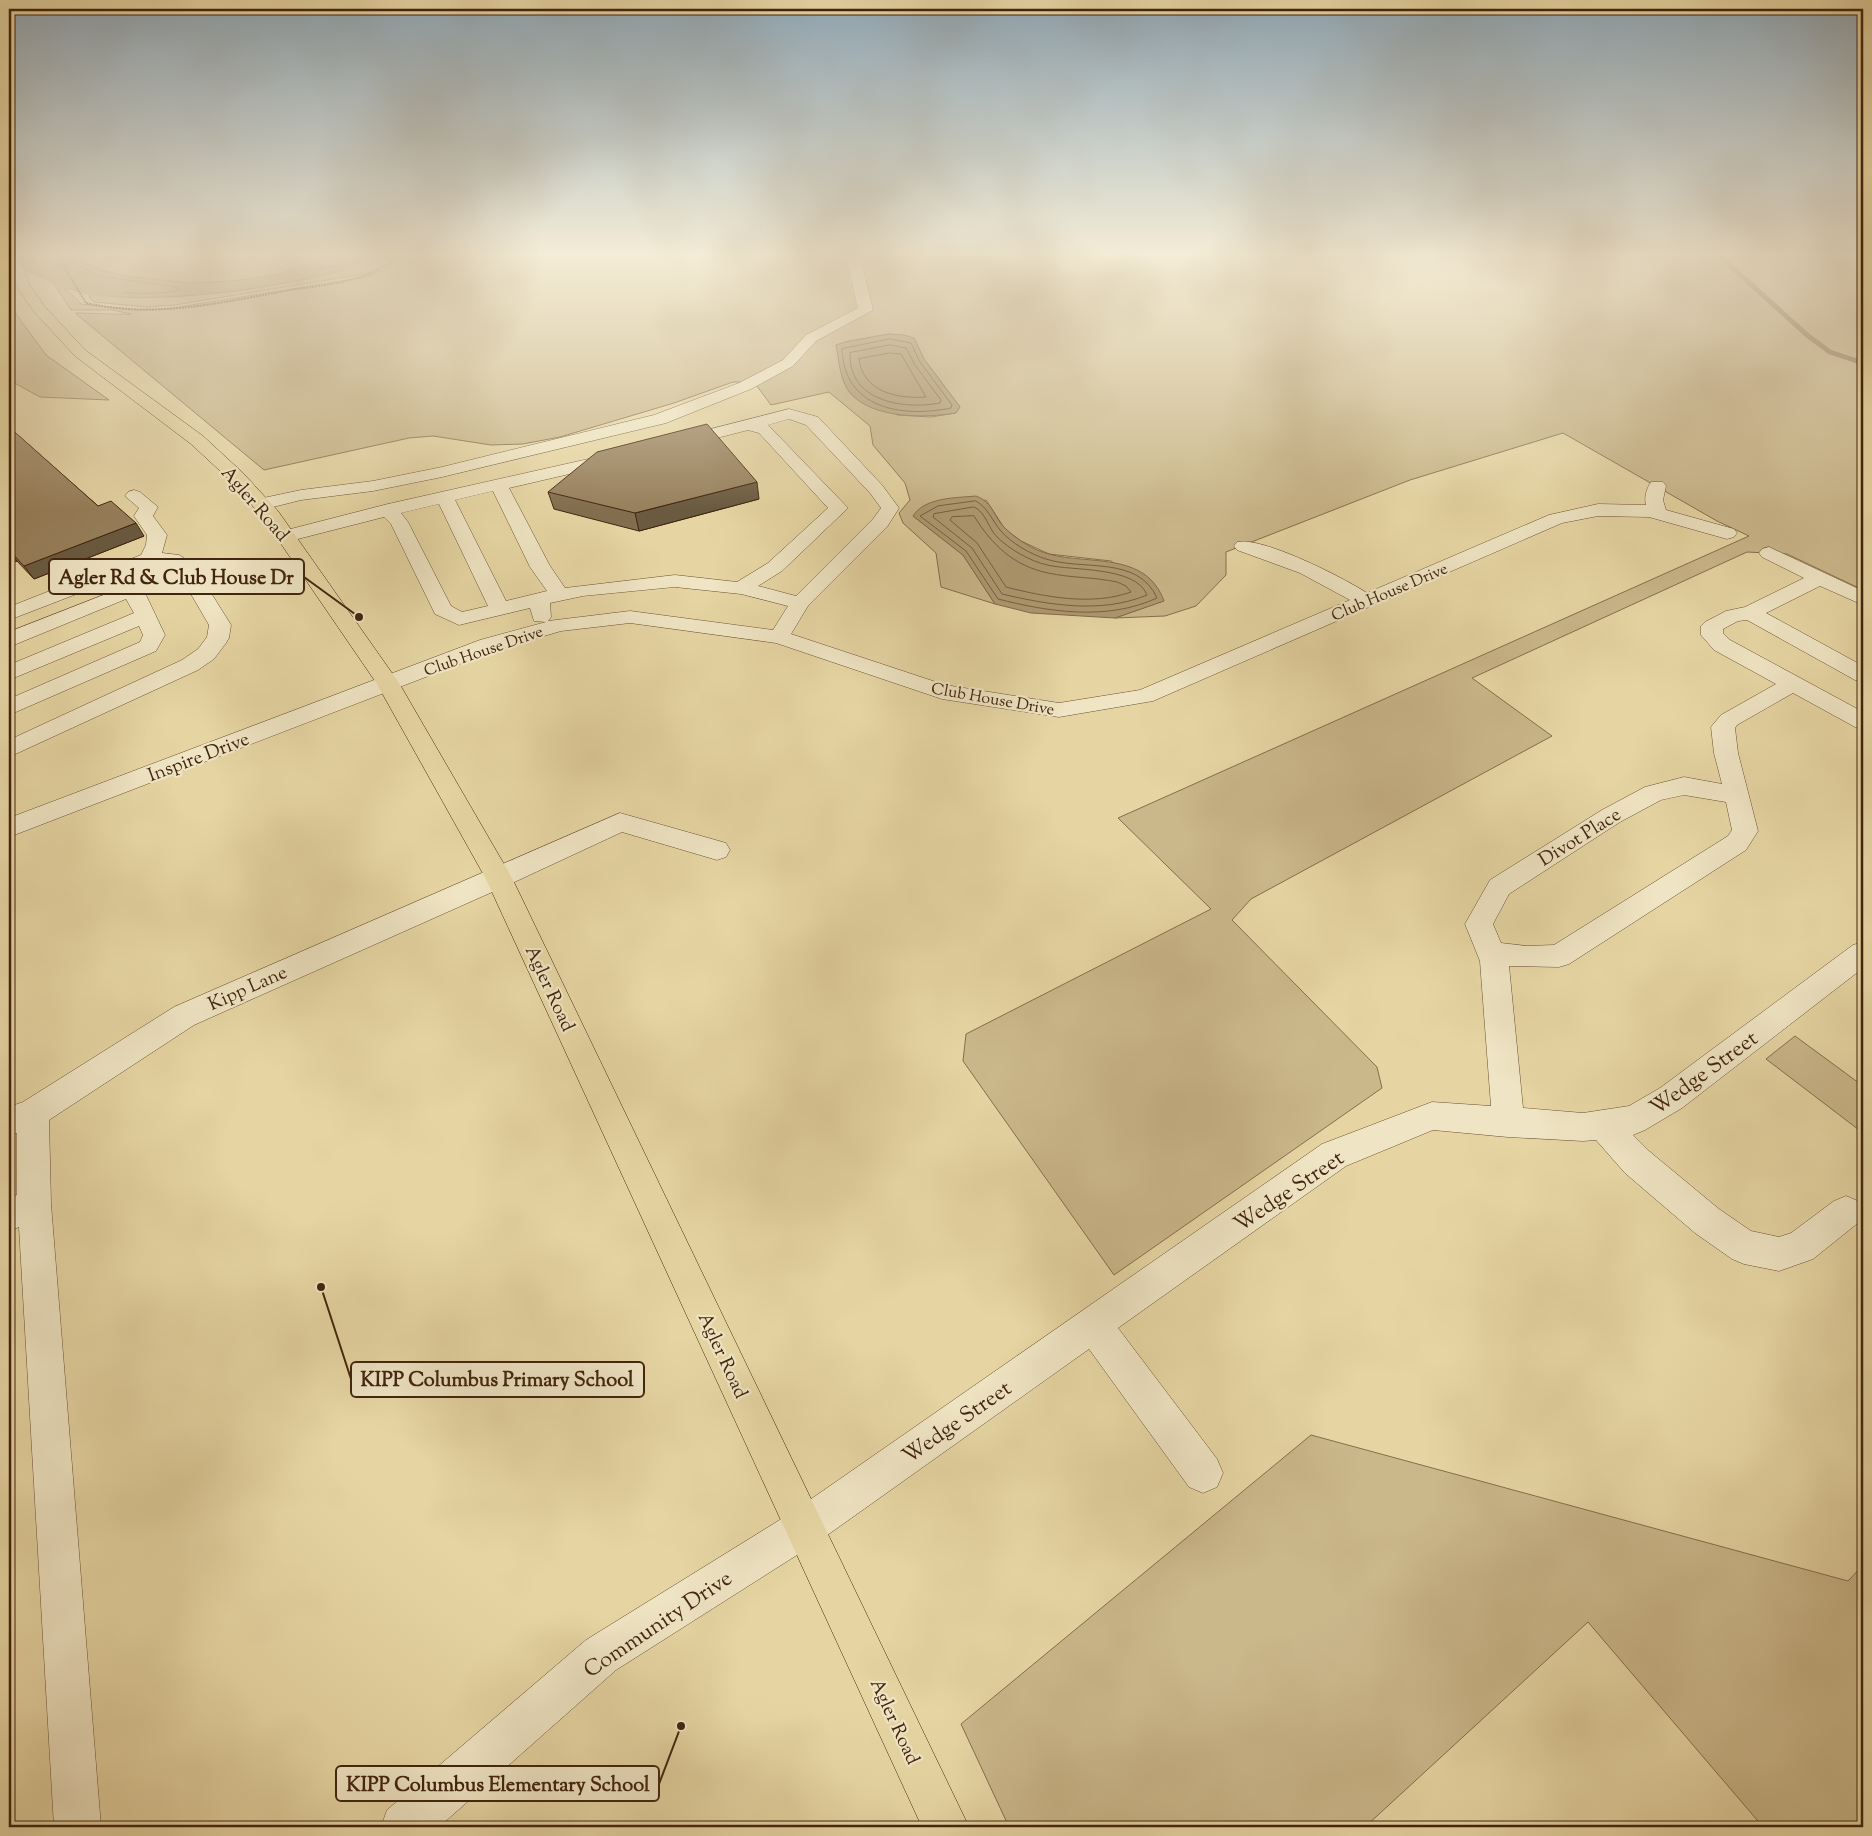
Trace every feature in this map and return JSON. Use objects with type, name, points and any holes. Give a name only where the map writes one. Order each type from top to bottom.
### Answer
[{"type":"main road","name":"Agler Road","points":[[65,338],[80,353],[197,440],[237,476],[286,536],[388,683],[499,878],[946,1827]]},
{"type":"street","points":[[261,504],[301,495],[373,486],[442,472],[650,422],[745,386],[788,364],[812,338]]},
{"type":"street","points":[[664,446],[789,414],[800,416],[812,421],[876,489],[890,508],[880,523],[800,602],[779,637]]},
{"type":"street","points":[[740,588],[775,567],[839,508],[766,429],[749,425]]},
{"type":"street","points":[[286,536],[388,510],[499,486],[635,453]]},
{"type":"street","points":[[499,486],[540,567],[560,595]]},
{"type":"street","points":[[1657,486],[1654,500],[1657,512]]},
{"type":"street","points":[[134,496],[149,507],[143,516],[158,535],[156,545],[149,559]]},
{"type":"street","points":[[445,498],[500,609]]},
{"type":"street","points":[[388,510],[399,522],[442,610],[459,619],[583,590],[675,581],[740,588],[800,602]]},
{"type":"street","name":"Club House Drive","points":[[388,683],[488,645],[559,625],[630,617],[779,637],[942,692],[1059,710],[1145,696],[1556,519],[1598,510],[1657,512],[1727,533]]},
{"type":"street","points":[[1244,546],[1302,564],[1345,585],[1366,601]]},
{"type":"street","points":[[1769,553],[1863,599]]},
{"type":"street","points":[[9,614],[149,559],[172,559],[186,568],[220,625],[218,638],[206,654],[190,665],[9,749]]},
{"type":"street","points":[[1820,578],[1750,613],[1733,615],[1712,626],[1712,636],[1722,645],[1863,722]]},
{"type":"street","points":[[9,640],[124,593],[136,595],[154,635],[148,646],[9,708]]},
{"type":"street","points":[[539,599],[542,630]]},
{"type":"street","points":[[1750,613],[1863,675]]},
{"type":"street","points":[[9,673],[146,616]]},
{"type":"street","name":"Inspire Drive","points":[[9,828],[388,683]]},
{"type":"street","points":[[1491,953],[1527,957],[1559,956],[1736,843],[1745,831],[1743,816],[1735,795],[1723,727],[1729,720],[1791,684]]},
{"type":"street","name":"Divot Place","points":[[1508,1122],[1494,961],[1478,924],[1499,887],[1611,816],[1654,793],[1684,786],[1735,795]]},
{"type":"street","name":"Kipp Lane","points":[[21,1117],[184,1016],[499,878],[620,822],[717,850]]},
{"type":"street","name":"Wedge Street","points":[[805,1527],[1334,1156],[1432,1116],[1583,1127],[1634,1120],[1671,1098],[1863,953]]},
{"type":"street","points":[[21,1117],[22,1209],[77,1827]]},
{"type":"street","points":[[1602,1124],[1637,1162],[1708,1221],[1744,1247],[1779,1254],[1802,1247],[1846,1212]]},
{"type":"street","points":[[1094,1324],[1203,1473]]},
{"type":"street","name":"Community Drive","points":[[404,1827],[601,1655],[805,1527]]},
{"type":"shaded area","points":[[9,338],[33,338],[46,355],[109,400],[40,397],[9,380]]},
{"type":"shaded area","points":[[105,338],[869,338],[845,342],[836,346],[897,415],[931,417],[955,413],[960,407],[924,359],[914,338],[912,338],[1863,338],[1863,590],[1787,554],[1747,552],[1472,678],[1552,736],[1251,899],[1232,920],[1377,1067],[1382,1088],[1114,1275],[963,1061],[966,1034],[1211,909],[1118,818],[1749,536],[1717,521],[1563,433],[1410,480],[1226,552],[1226,575],[1196,606],[1165,616],[1115,618],[1163,601],[1111,561],[1049,554],[1021,541],[1005,529],[986,500],[913,516],[963,555],[995,604],[941,587],[936,553],[903,523],[899,513],[910,500],[905,483],[873,445],[870,426],[829,392],[771,405],[754,382],[733,382],[674,403],[560,437],[523,444],[491,445],[433,436],[409,438],[264,470]]},
{"type":"shaded area","points":[[1795,1036],[1863,1086],[1863,1133],[1766,1059]]},
{"type":"shaded area","points":[[1311,1435],[1848,1581],[1863,1565],[1863,1827],[1763,1827],[1588,1622],[1365,1827],[1009,1827],[961,1724]]},
{"type":"water","points":[[869,338],[914,338],[924,359],[960,407],[956,413],[915,416],[886,412],[861,402],[847,389],[842,377],[836,345]]},
{"type":"water","points":[[976,496],[990,506],[1006,529],[1026,544],[1049,554],[1130,567],[1144,574],[1155,585],[1164,601],[1115,618],[1031,613],[995,604],[963,555],[913,516],[925,505],[933,502],[950,498]]},
{"type":"building","points":[[707,424],[757,482],[635,513],[548,492],[597,452]]},
{"type":"building","points":[[9,427],[98,506],[111,501],[136,523],[24,566],[9,550]]},
{"type":"waterway","points":[[1811,338],[1830,352],[1863,363]]},
{"type":"place","name":"Agler Rd & Club House Dr","points":[[359,617]]},
{"type":"place","name":"KIPP Columbus Primary School","points":[[321,1287]]},
{"type":"place","name":"KIPP Columbus Elementary School","points":[[681,1726]]}]
